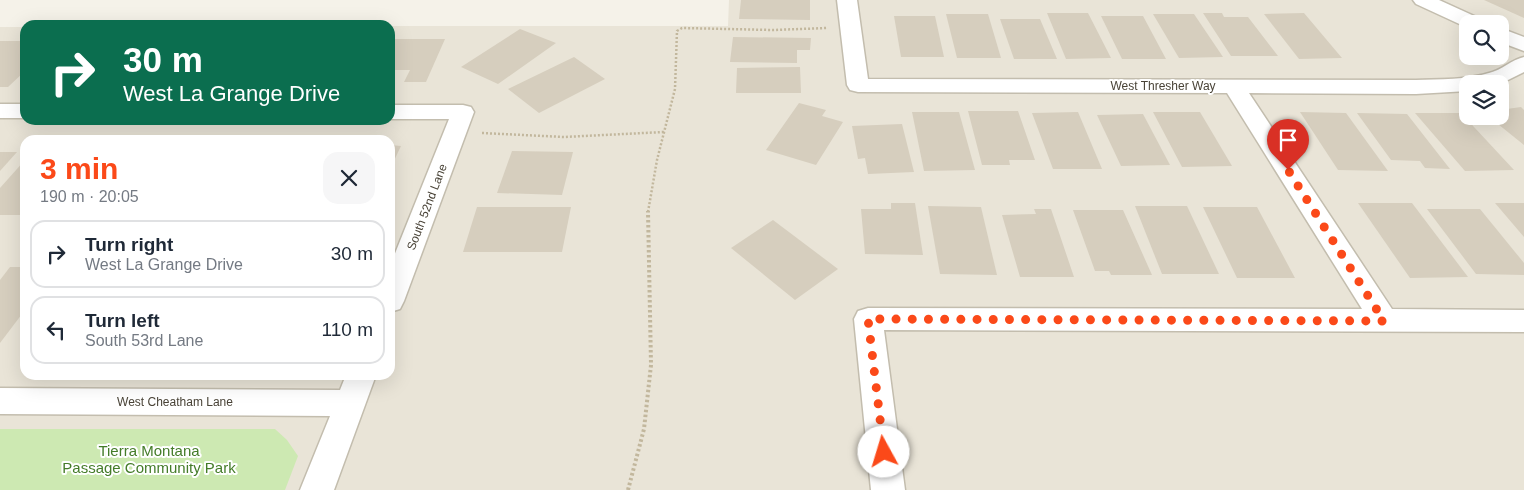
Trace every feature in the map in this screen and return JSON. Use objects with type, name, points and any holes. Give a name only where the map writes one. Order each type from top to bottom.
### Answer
[{"type":"street","points":[[847,0],[850,27]]},
{"type":"street","points":[[1423,0],[1459,16]]},
{"type":"street","name":"West Thresher Way","points":[[850,27],[858,85],[1416,87],[1459,85]]},
{"type":"street","points":[[1509,38],[1524,45]]},
{"type":"street","name":"West Thresher Way","points":[[1503,75],[1524,63]]},
{"type":"street","points":[[1234,87],[1384,321]]},
{"type":"street","points":[[0,111],[20,111]]},
{"type":"street","points":[[395,113],[460,121]]},
{"type":"street","name":"South 52nd Lane","points":[[395,288],[460,121]]},
{"type":"street","points":[[888,490],[868,319],[1524,322]]},
{"type":"street","points":[[317,490],[359,380]]},
{"type":"street","name":"West Cheatham Lane","points":[[0,401],[350,403]]},
{"type":"path","points":[[628,490],[644,429],[651,365],[647,217],[657,160],[675,88],[677,31],[682,28],[773,30],[850,27]]},
{"type":"path","points":[[460,121],[564,137],[664,132]]},
{"type":"shaded area","points":[[729,0],[1524,0],[1524,490],[0,490],[0,27],[20,27],[20,125],[395,125],[395,26],[728,26]]},
{"type":"green space","name":"Tierra Montana Passage Community Park","points":[[0,429],[275,429],[287,440],[298,456],[285,490],[0,490]]},
{"type":"building","points":[[741,0],[810,0],[810,20],[739,19]]},
{"type":"building","points":[[1484,0],[1524,0],[1524,18]]},
{"type":"building","points":[[1047,13],[1088,13],[1111,58],[1066,59]]},
{"type":"building","points":[[1203,13],[1222,13],[1224,17],[1248,17],[1278,56],[1231,56]]},
{"type":"building","points":[[1304,13],[1342,58],[1299,59],[1264,14]]},
{"type":"building","points":[[946,14],[988,14],[1001,58],[957,58]]},
{"type":"building","points":[[1153,14],[1194,14],[1223,57],[1179,58]]},
{"type":"building","points":[[894,16],[935,16],[944,57],[901,57]]},
{"type":"building","points":[[1101,16],[1143,16],[1166,59],[1122,59]]},
{"type":"building","points":[[1000,19],[1040,19],[1057,59],[1014,59]]},
{"type":"building","points":[[520,29],[556,43],[498,84],[461,67]]},
{"type":"building","points":[[733,37],[811,38],[810,50],[797,50],[797,63],[730,62]]},
{"type":"building","points":[[395,39],[445,39],[426,82],[404,82],[410,70],[395,70]]},
{"type":"building","points":[[0,41],[20,41],[20,76],[8,87],[0,87]]},
{"type":"building","points":[[574,57],[605,79],[539,113],[508,89]]},
{"type":"building","points":[[800,67],[801,93],[736,93],[737,68]]},
{"type":"building","points":[[799,103],[826,110],[822,116],[843,122],[816,165],[766,150]]},
{"type":"building","points":[[1521,107],[1524,110],[1524,145],[1499,125],[1509,125],[1509,109]]},
{"type":"building","points":[[968,111],[1018,111],[1035,160],[1009,160],[1010,165],[982,165]]},
{"type":"building","points":[[912,112],[959,112],[975,170],[924,171]]},
{"type":"building","points":[[1078,112],[1102,169],[1053,169],[1032,113]]},
{"type":"building","points":[[1153,112],[1200,112],[1232,166],[1182,167]]},
{"type":"building","points":[[1300,112],[1346,113],[1388,171],[1338,170]]},
{"type":"building","points":[[1357,113],[1407,114],[1450,169],[1425,168],[1420,161],[1391,160]]},
{"type":"building","points":[[1415,113],[1459,113],[1459,125],[1472,125],[1514,170],[1465,171]]},
{"type":"building","points":[[1143,114],[1170,165],[1121,166],[1097,115]]},
{"type":"building","points":[[902,124],[914,172],[868,174],[865,158],[858,159],[852,126]]},
{"type":"building","points":[[395,145],[401,146],[395,159]]},
{"type":"building","points":[[512,151],[573,152],[562,195],[497,193]]},
{"type":"building","points":[[0,152],[17,152],[0,171]]},
{"type":"building","points":[[20,166],[20,215],[0,215],[0,188]]},
{"type":"building","points":[[891,203],[915,203],[923,255],[865,254],[861,209],[891,209]]},
{"type":"building","points":[[1358,203],[1412,203],[1468,277],[1410,278]]},
{"type":"building","points":[[1495,203],[1524,203],[1524,237]]},
{"type":"building","points":[[928,206],[981,207],[997,275],[940,274]]},
{"type":"building","points":[[1135,206],[1187,206],[1219,274],[1162,274]]},
{"type":"building","points":[[477,207],[571,207],[562,252],[463,252]]},
{"type":"building","points":[[1203,207],[1257,207],[1295,278],[1237,278]]},
{"type":"building","points":[[1034,209],[1051,209],[1074,277],[1020,277],[1002,215],[1036,214]]},
{"type":"building","points":[[1427,209],[1480,209],[1524,263],[1524,275],[1476,274]]},
{"type":"building","points":[[1073,210],[1123,210],[1152,275],[1111,275],[1109,271],[1095,271]]},
{"type":"building","points":[[773,220],[838,269],[795,300],[731,248]]},
{"type":"building","points":[[10,267],[20,267],[20,317],[0,343],[0,280]]},
{"type":"route","points":[[884,452],[868,319],[1384,321],[1288,170]]}]
